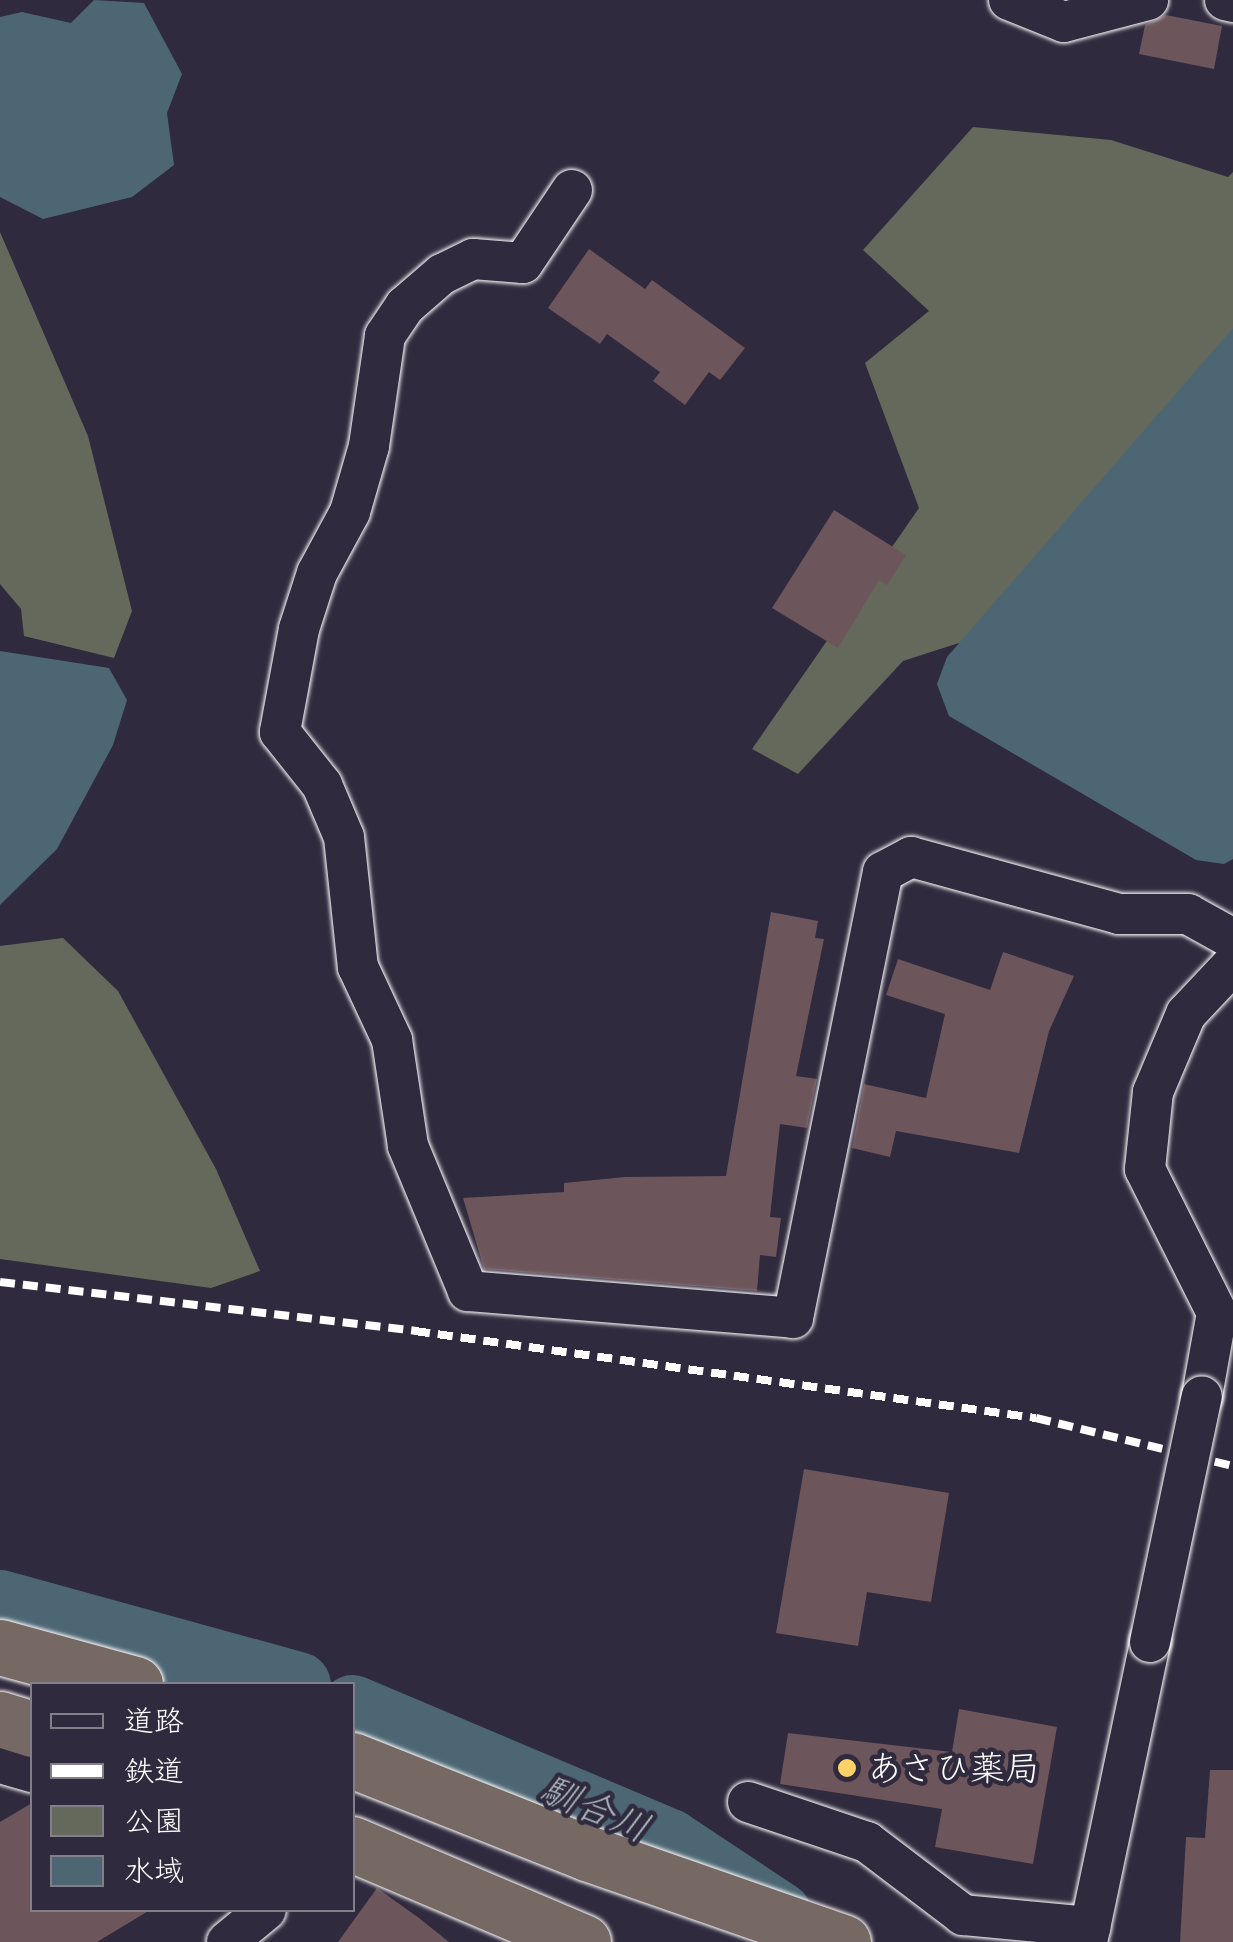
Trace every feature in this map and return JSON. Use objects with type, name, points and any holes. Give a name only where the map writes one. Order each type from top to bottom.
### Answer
[{"type":"highway","points":[[0,1647],[128,1682]]},
{"type":"highway","points":[[0,1720],[30,1728]]},
{"type":"highway","points":[[355,1761],[587,1853],[843,1942]]},
{"type":"highway","points":[[355,1845],[573,1940]]},
{"type":"street","points":[[1009,0],[1064,22],[1148,0]]},
{"type":"street","points":[[1225,0],[1233,2]]},
{"type":"street","points":[[572,190],[523,263],[472,260],[442,274],[404,306],[386,336],[369,446],[350,512],[317,573],[299,629],[280,732],[322,785],[344,837],[358,967],[392,1040],[408,1146],[468,1292],[793,1318],[883,872],[911,857],[1119,914],[1188,914],[1233,940]]},
{"type":"street","points":[[748,1802],[867,1842],[964,1914],[1089,1934],[1202,1396],[1216,1312],[1145,1169],[1152,1092],[1179,1029],[1233,964]]},
{"type":"street","points":[[0,1763],[30,1771]]},
{"type":"street","points":[[226,1942],[264,1912]]},
{"type":"green space","points":[[973,127],[1111,140],[1228,177],[1233,172],[1233,382],[996,631],[903,661],[798,774],[752,749],[919,508],[865,363],[929,311],[863,250]]},
{"type":"green space","points":[[0,232],[88,436],[132,611],[114,658],[24,636],[21,609],[0,584]]},
{"type":"green space","points":[[63,938],[118,991],[216,1169],[260,1271],[211,1288],[0,1259],[0,946]]},
{"type":"water","points":[[94,0],[144,3],[182,74],[167,113],[174,165],[132,197],[43,219],[0,197],[0,17],[22,12],[71,23]]},
{"type":"water","points":[[1233,328],[1233,859],[1224,864],[1196,860],[949,716],[937,684],[947,657]]},
{"type":"water","points":[[0,651],[109,668],[127,700],[113,745],[57,849],[0,905]]},
{"type":"building","points":[[1166,15],[1222,26],[1214,69],[1139,54],[1145,25]]},
{"type":"building","points":[[589,249],[645,289],[652,280],[745,348],[720,380],[709,372],[685,405],[653,381],[660,372],[607,334],[600,344],[548,308]]},
{"type":"building","points":[[834,510],[906,555],[887,585],[879,580],[838,648],[772,608]]},
{"type":"building","points":[[771,912],[818,921],[815,938],[824,939],[796,1076],[817,1079],[807,1128],[780,1124],[770,1217],[781,1218],[776,1257],[760,1255],[757,1291],[484,1269],[463,1198],[564,1192],[564,1183],[625,1177],[726,1176]]},
{"type":"building","points":[[1003,952],[1074,976],[1049,1031],[1019,1153],[896,1131],[890,1157],[852,1148],[864,1084],[926,1098],[945,1014],[886,995],[898,959],[990,990]]},
{"type":"building","points":[[804,1469],[949,1493],[931,1602],[867,1592],[858,1646],[776,1633]]},
{"type":"building","points":[[959,1709],[1057,1727],[1033,1864],[935,1847],[942,1809],[780,1784],[788,1733],[952,1752]]},
{"type":"building","points":[[1210,1770],[1233,1770],[1233,1942],[1180,1942],[1186,1837],[1205,1838]]},
{"type":"building","points":[[30,1804],[30,1912],[147,1912],[97,1942],[0,1942],[0,1822]]},
{"type":"building","points":[[377,1888],[419,1918],[449,1942],[338,1942]]},
{"type":"waterway","name":"馴合川","points":[[0,1602],[291,1682]]},
{"type":"waterway","name":"馴合川","points":[[355,1708],[669,1841],[779,1914]]},
{"type":"railway","points":[[0,1282],[415,1331],[1036,1418],[1233,1466]]},
{"type":"place","name":"あさひ薬局","points":[[847,1768]]}]
